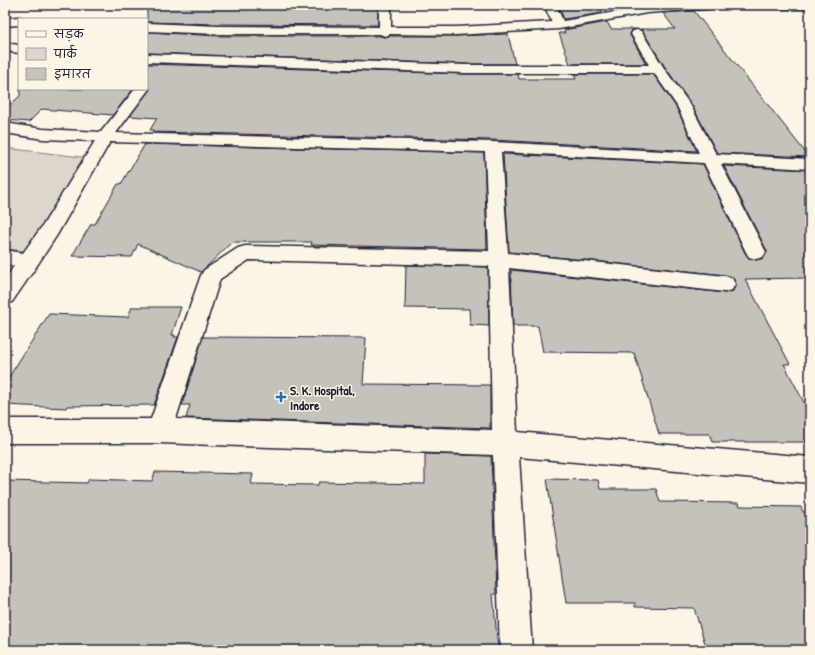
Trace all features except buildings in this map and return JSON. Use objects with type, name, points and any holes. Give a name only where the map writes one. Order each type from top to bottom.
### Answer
[{"type":"street","points":[[385,5],[385,32]]},
{"type":"street","points":[[550,5],[560,25]]},
{"type":"street","points":[[148,27],[218,30],[385,32],[456,31],[560,25],[645,8],[809,5]]},
{"type":"street","points":[[5,22],[18,21]]},
{"type":"street","points":[[637,34],[658,69],[684,106],[756,252]]},
{"type":"street","points":[[5,47],[18,49]]},
{"type":"street","points":[[148,58],[465,69],[658,69]]},
{"type":"street","points":[[149,80],[166,59]]},
{"type":"street","points":[[5,296],[50,230],[105,138],[141,90]]},
{"type":"street","points":[[5,128],[43,134],[105,138],[493,147],[810,164]]},
{"type":"street","points":[[493,147],[499,259],[505,443],[516,650]]},
{"type":"street","points":[[160,431],[211,275],[245,253],[499,259],[725,284]]},
{"type":"street","points":[[5,257],[29,262]]},
{"type":"street","points":[[5,431],[160,431],[505,443],[810,470]]},
{"type":"green space","points":[[5,148],[98,159],[25,251],[5,249]]},
{"type":"place","name":"S. K. Hospital, Indore","points":[[281,397]]}]
